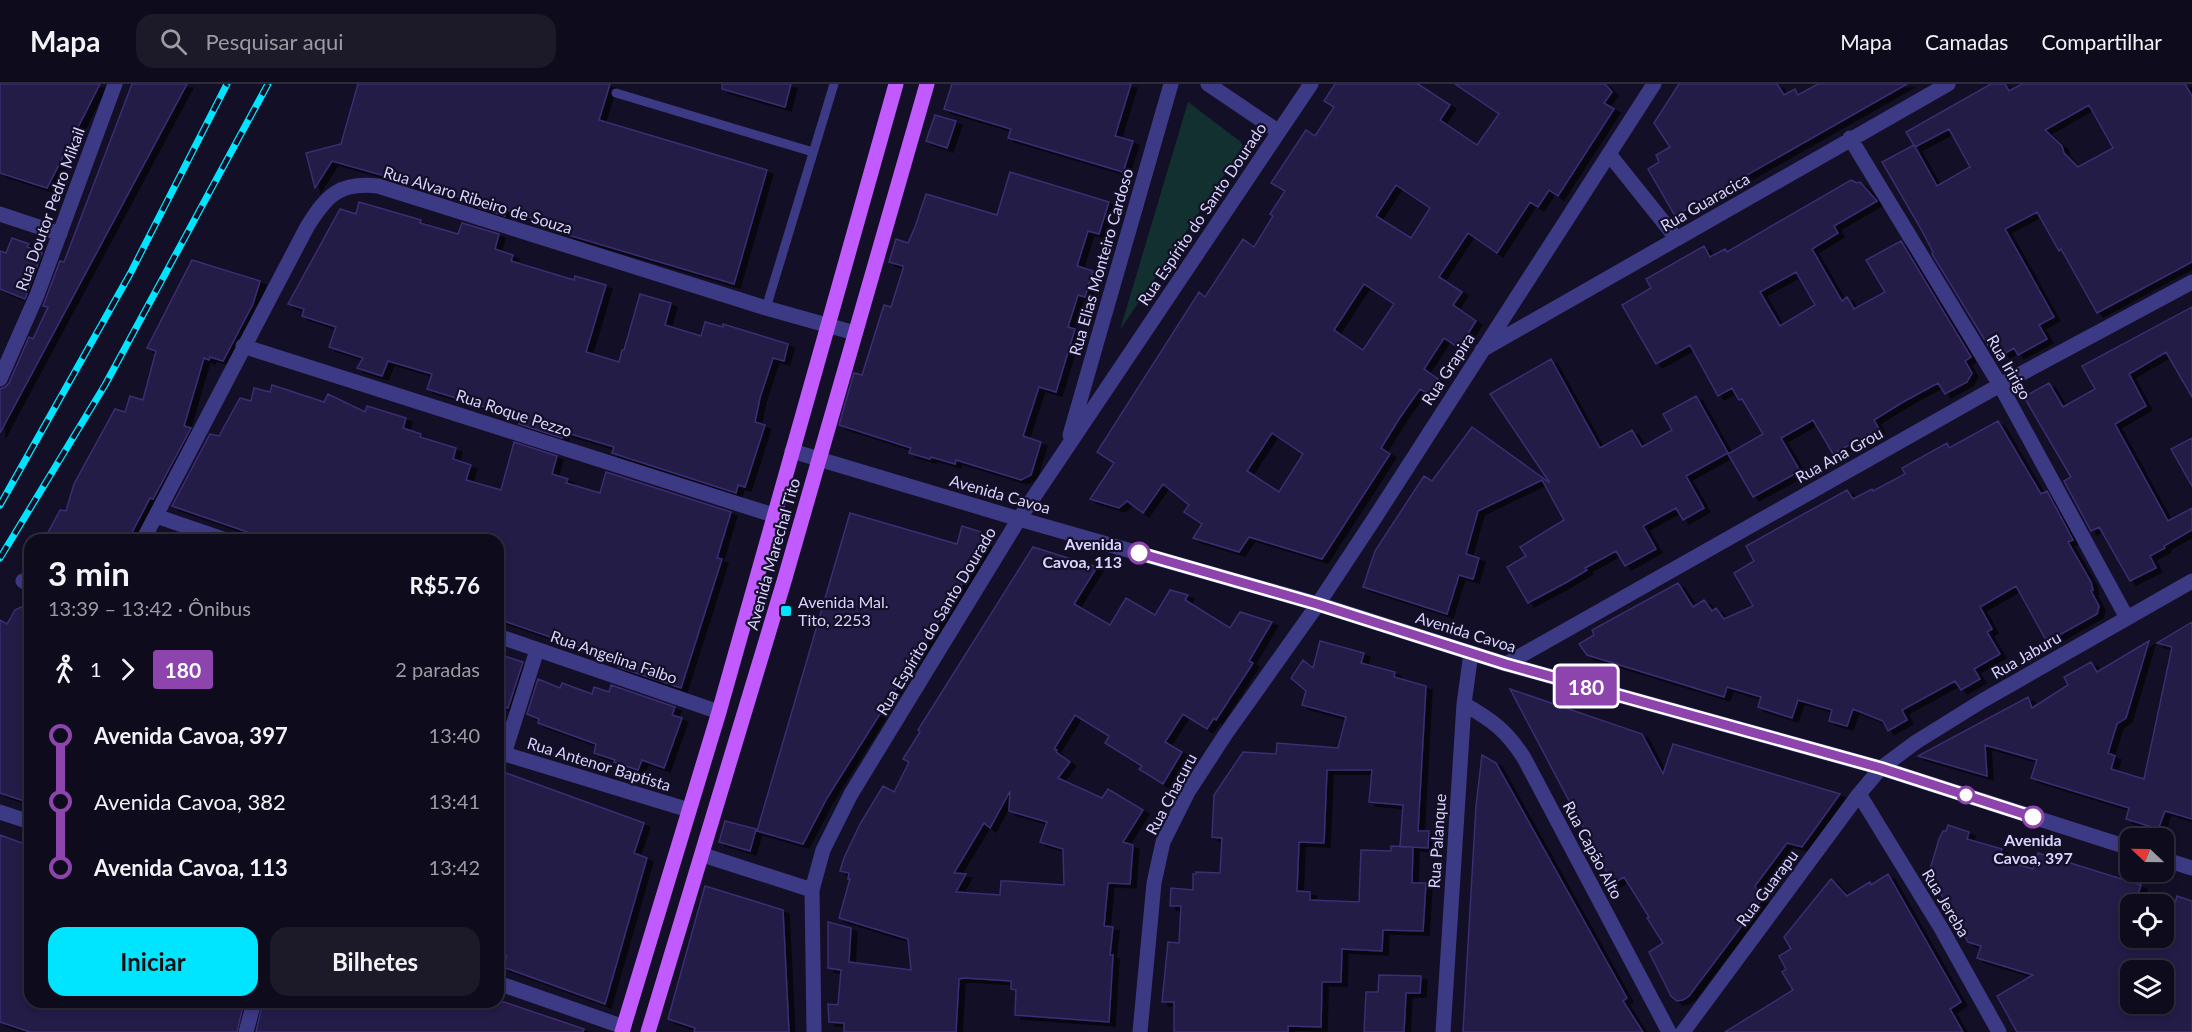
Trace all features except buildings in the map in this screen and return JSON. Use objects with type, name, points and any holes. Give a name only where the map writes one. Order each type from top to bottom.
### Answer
[{"type":"main road","name":"Avenida Marechal Tito","points":[[623,1029],[719,712],[896,84]]},
{"type":"main road","name":"Avenida Marechal Tito","points":[[648,1032],[703,855],[927,84]]},
{"type":"street","name":"Rua Doutor Pedro Mikail","points":[[0,379],[38,295],[115,84]]},
{"type":"street","name":"Rua Elias Monteiro Cardoso","points":[[1065,449],[1171,84]]},
{"type":"street","points":[[1208,84],[1279,132]]},
{"type":"street","name":"Rua Espírito do Santo Dourado","points":[[814,1032],[812,890],[823,850],[851,794],[1019,519],[1311,84]]},
{"type":"street","name":"Rua Grapira","points":[[1317,604],[1654,84]]},
{"type":"street","name":"Rua Guaracica","points":[[1480,351],[1948,84]]},
{"type":"street","name":"Rua Iririgo","points":[[1850,138],[2000,386],[2127,618]]},
{"type":"street","points":[[1609,154],[1677,239]]},
{"type":"street","name":"Rua Alvaro Ribeiro de Souza","points":[[147,534],[307,227],[321,204],[336,191],[348,186],[362,184],[378,186],[766,308],[855,333]]},
{"type":"street","points":[[0,214],[60,234]]},
{"type":"street","name":"Rua Ana Grou","points":[[1506,664],[2000,386],[2192,282]]},
{"type":"street","name":"Rua Roque Pezzo","points":[[243,346],[773,515]]},
{"type":"street","name":"Avenida Cavoa","points":[[792,451],[1317,604],[1506,664],[1881,768],[2120,845]]},
{"type":"street","points":[[156,516],[208,534]]},
{"type":"street","name":"Rua Jaburu","points":[[1881,768],[1916,742],[1982,701],[2192,581]]},
{"type":"street","name":"Rua Chacuru","points":[[1140,1032],[1153,894],[1163,843],[1188,792],[1317,604]]},
{"type":"street","name":"Rua Angelina Falbo","points":[[504,638],[719,712]]},
{"type":"street","points":[[504,744],[537,650]]},
{"type":"street","name":"Rua Palanque","points":[[1443,1032],[1464,704],[1471,653]]},
{"type":"street","name":"Rua Capão Alto","points":[[1464,704],[1499,726],[1512,739],[1524,758],[1669,1032]]},
{"type":"street","name":"Rua Antenor Baptista","points":[[504,754],[689,810]]},
{"type":"street","name":"Rua Guarapu","points":[[1683,1032],[1859,794],[1881,768]]},
{"type":"street","name":"Rua Jereba","points":[[1859,794],[1941,928],[1999,1032]]},
{"type":"street","points":[[0,812],[24,820]]},
{"type":"street","points":[[703,855],[812,890]]},
{"type":"street","points":[[2174,862],[2192,868]]},
{"type":"street","points":[[504,985],[623,1029]]},
{"type":"street","points":[[246,1032],[252,1008]]},
{"type":"lane","points":[[766,308],[834,84]]},
{"type":"lane","points":[[616,93],[813,152]]},
{"type":"green space","points":[[1188,102],[1241,142],[1243,147],[1120,330]]},
{"type":"railway","points":[[0,505],[130,274],[227,84]]},
{"type":"railway","points":[[0,558],[105,385],[268,84]]},
{"type":"bus line","name":"180","points":[[1139,553],[1317,604],[1506,664],[1881,768],[2033,817]]},
{"type":"place","name":"Avenida Cavoa, 113","points":[[1139,553]]},
{"type":"place","name":"Avenida Mal. Tito, 2253","points":[[786,611]]},
{"type":"place","name":"Avenida Cavoa, 397","points":[[2033,817]]}]
